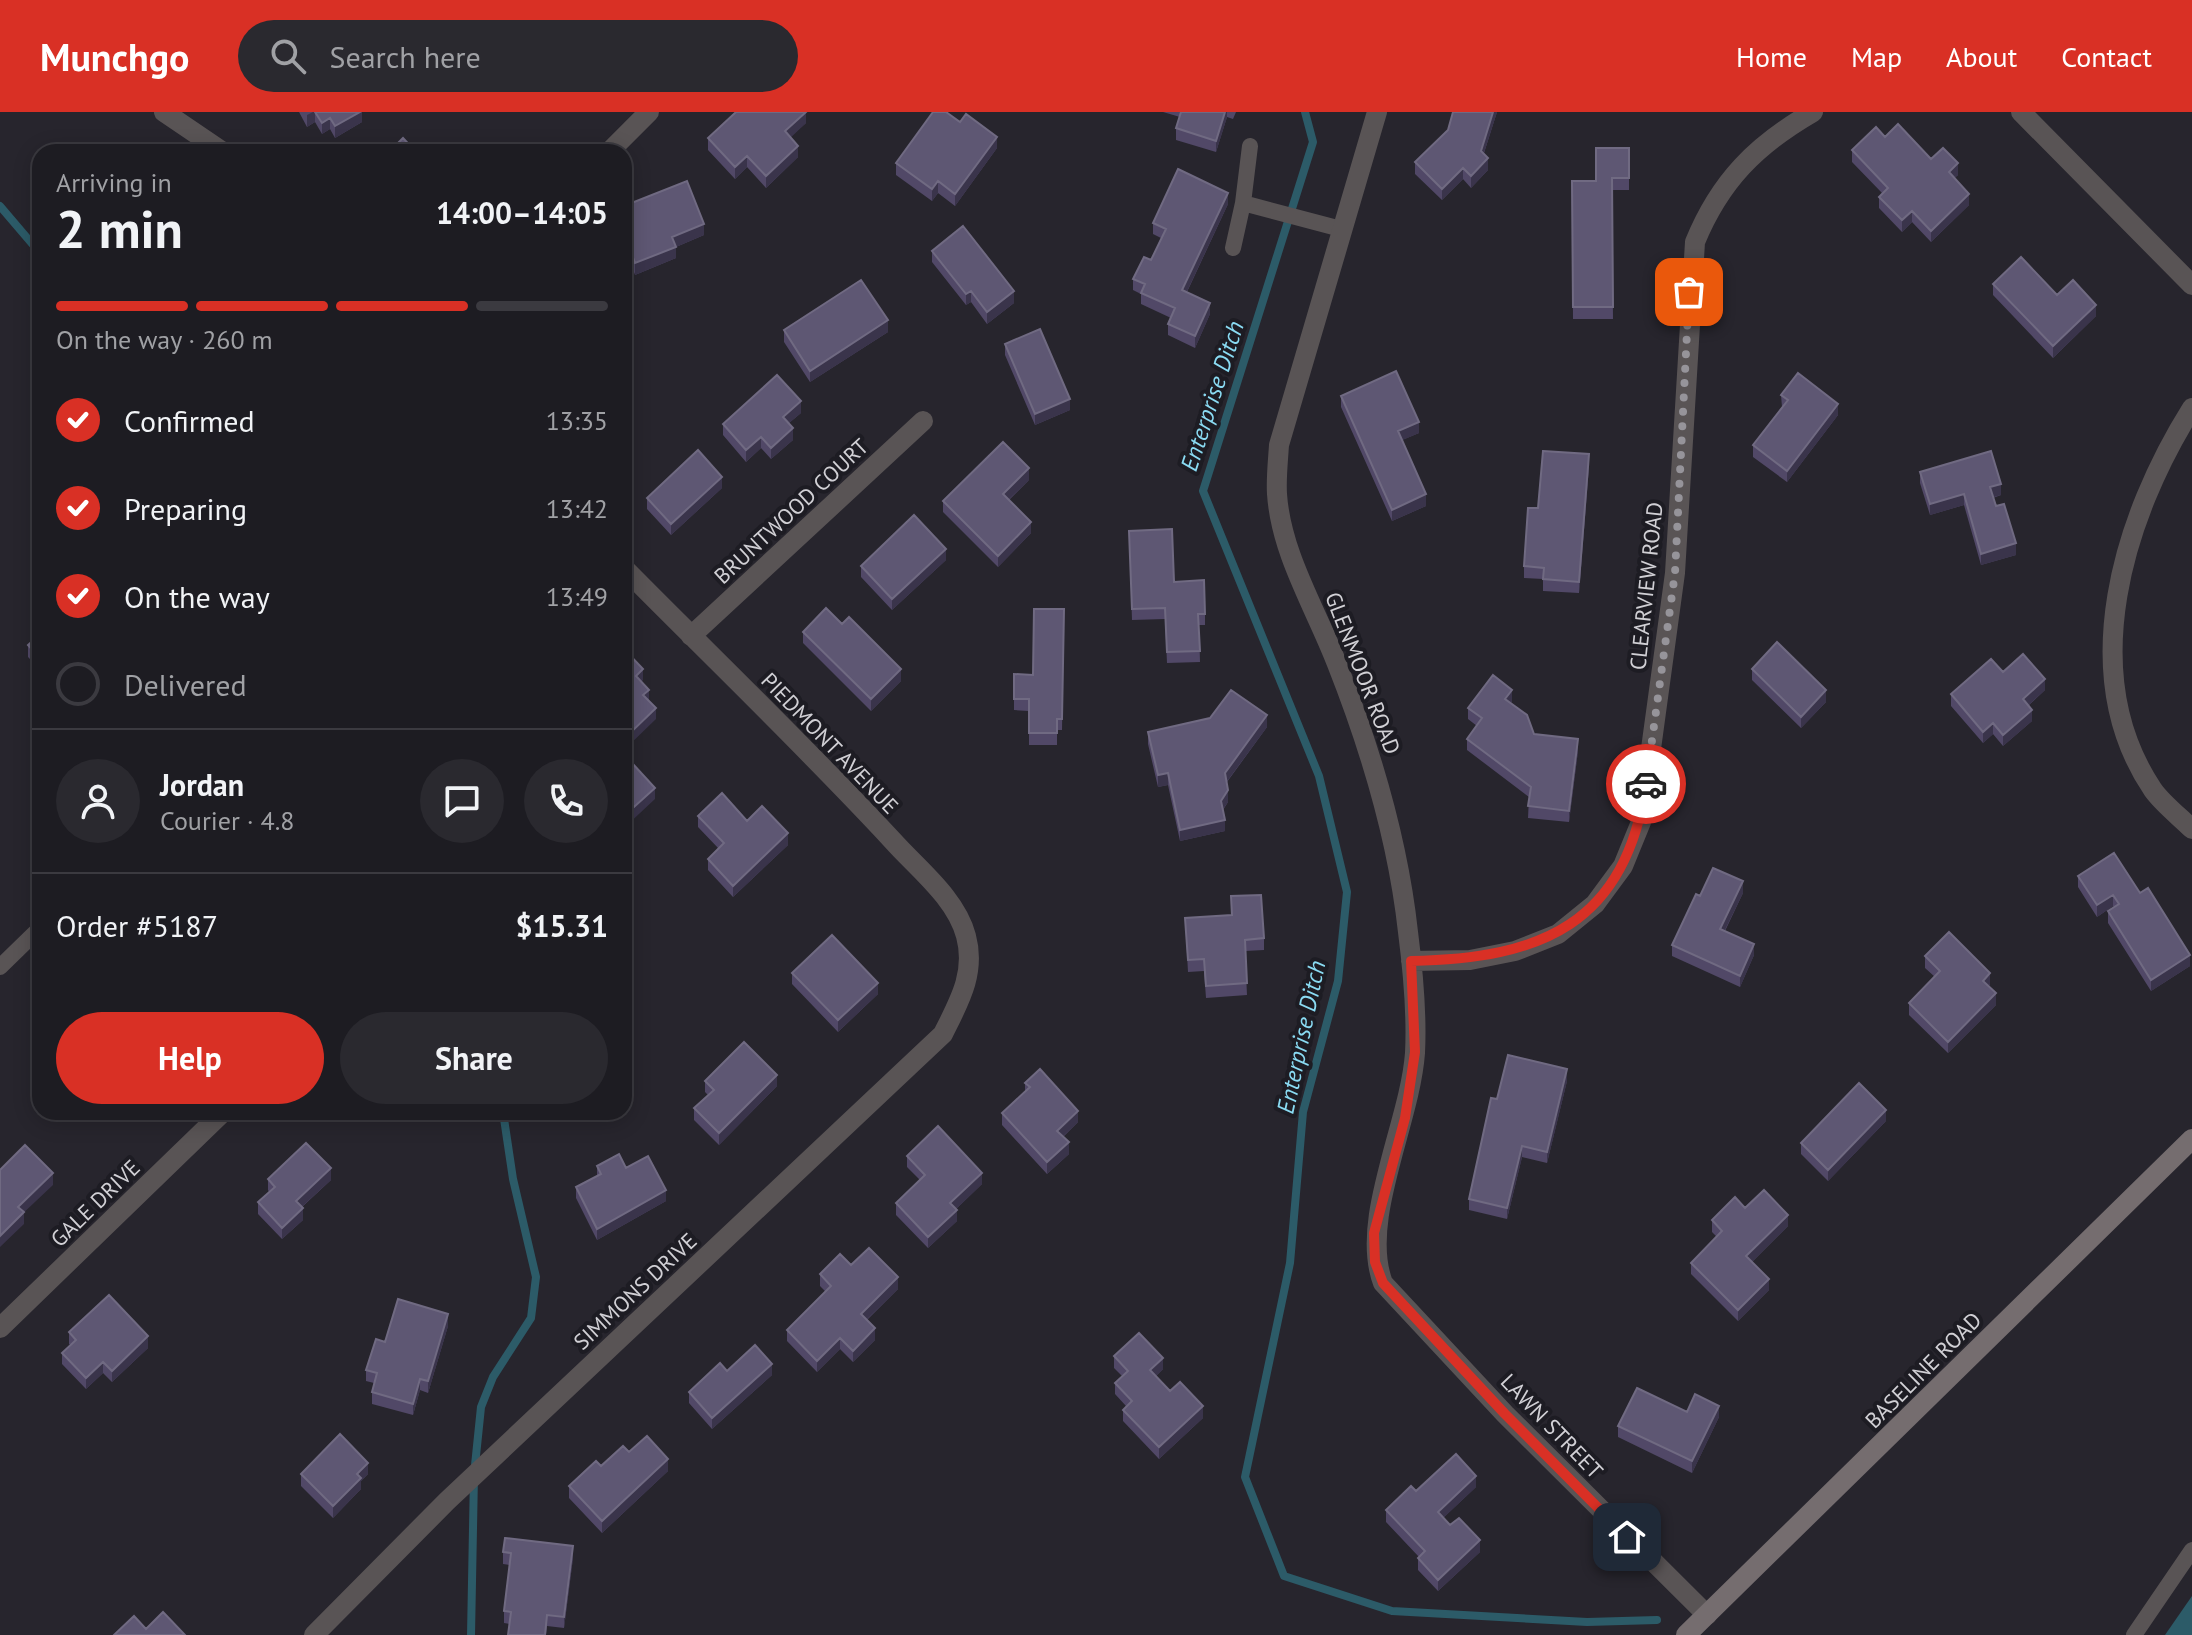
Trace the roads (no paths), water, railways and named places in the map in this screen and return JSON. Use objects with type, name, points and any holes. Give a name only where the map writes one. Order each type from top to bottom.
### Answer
[{"type":"street","points":[[164,112],[211,144]]},
{"type":"street","points":[[617,144],[649,112]]},
{"type":"street","name":"GLENMOOR ROAD","points":[[1375,1262],[1374,1233],[1405,1118],[1415,1052],[1411,961],[1402,878],[1375,770],[1337,664],[1285,540],[1277,493],[1279,445],[1377,112]]},
{"type":"street","name":"CLEARVIEW ROAD","points":[[1411,961],[1470,960],[1515,951],[1558,934],[1595,904],[1623,866],[1641,822],[1675,573],[1695,242],[1710,205],[1735,173],[1768,140],[1813,112]]},
{"type":"street","points":[[2021,112],[2192,285]]},
{"type":"street","points":[[2192,408],[2166,450],[2142,503],[2120,577],[2112,649],[2115,690],[2128,743],[2154,791],[2192,829]]},
{"type":"street","name":"BRUNTWOOD COURT","points":[[691,636],[923,421]]},
{"type":"street","name":"PIEDMONT AVENUE","points":[[632,576],[855,800],[952,905],[966,936],[969,970]]},
{"type":"street","name":"SIMMONS DRIVE","points":[[314,1635],[447,1501],[943,1034],[964,992],[969,970]]},
{"type":"street","name":"GALE DRIVE","points":[[0,1328],[215,1120]]},
{"type":"street","name":"BASELINE ROAD","points":[[1686,1635],[2192,1139]]},
{"type":"street","name":"LAWN STREET","points":[[1375,1262],[1383,1283],[1494,1403],[1707,1615]]},
{"type":"lane","points":[[1233,248],[1243,203],[1250,146]]},
{"type":"lane","points":[[1243,203],[1341,229]]},
{"type":"lane","points":[[0,967],[32,936]]},
{"type":"lane","points":[[2134,1635],[2192,1550]]},
{"type":"water","points":[[2192,1596],[2192,1635],[2165,1635]]},
{"type":"waterway","name":"Enterprise Ditch","points":[[1305,112],[1313,142],[1203,491],[1319,776],[1347,892],[1338,981],[1303,1112],[1290,1263],[1245,1477],[1284,1576],[1392,1611],[1587,1622],[1657,1620]]},
{"type":"waterway","points":[[0,206],[32,244]]},
{"type":"waterway","points":[[471,1635],[474,1475],[481,1407],[493,1377],[531,1318],[536,1277],[513,1179],[504,1120]]}]
